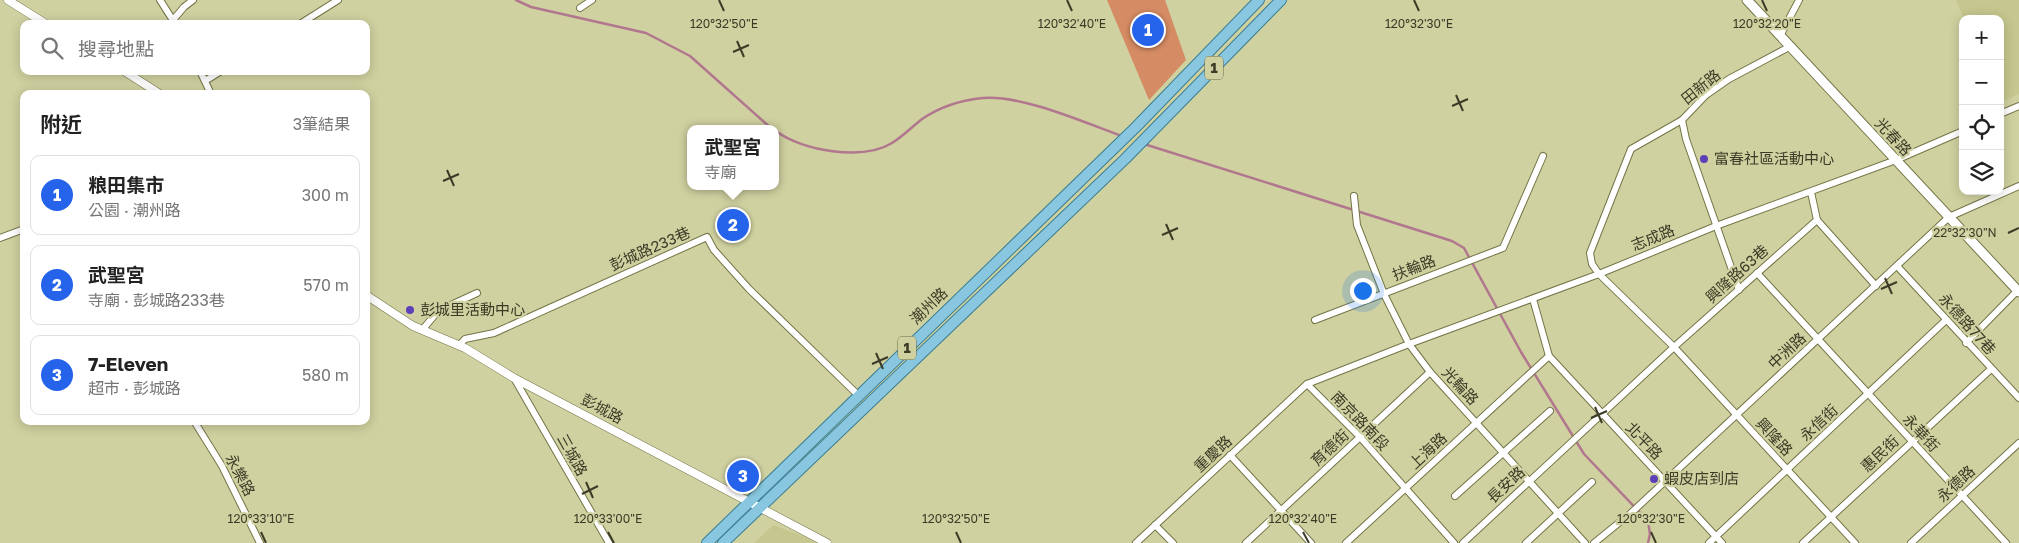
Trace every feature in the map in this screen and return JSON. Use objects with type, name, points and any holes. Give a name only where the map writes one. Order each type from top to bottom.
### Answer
[{"type":"main road","name":"潮州路","points":[[707,543],[1109,154],[1259,0]]},
{"type":"main road","name":"潮州路","points":[[723,543],[1125,159],[1281,0]]},
{"type":"main road","name":"光春路","points":[[1747,0],[2018,290]]},
{"type":"street","points":[[8,0],[40,20]]},
{"type":"street","points":[[160,0],[173,20]]},
{"type":"street","points":[[175,20],[184,7],[193,0]]},
{"type":"street","points":[[306,20],[338,0]]},
{"type":"street","points":[[580,8],[592,0]]},
{"type":"street","points":[[1780,36],[1799,0]]},
{"type":"street","name":"田新路","points":[[1599,274],[1592,264],[1590,253],[1631,150],[1682,120],[1706,95],[1729,79],[1790,47]]},
{"type":"street","points":[[130,75],[154,90]]},
{"type":"street","points":[[202,75],[209,90]]},
{"type":"street","points":[[205,81],[215,75]]},
{"type":"street","points":[[2004,112],[2019,106]]},
{"type":"street","points":[[1682,120],[1686,139],[1739,290]]},
{"type":"street","name":"志成路","points":[[1408,344],[1533,299],[1716,226],[1896,160],[1959,132]]},
{"type":"street","name":"扶輪路","points":[[1315,320],[1506,245],[1543,156]]},
{"type":"street","name":"中洲路","points":[[1594,543],[1631,513],[1664,480],[1950,217],[2019,186]]},
{"type":"street","points":[[1811,192],[1817,220],[1876,286]]},
{"type":"street","name":"光輪路","points":[[1354,196],[1356,222],[1384,294],[1408,344],[1430,372],[1585,543]]},
{"type":"street","name":"興隆路63巷","points":[[1674,347],[1817,220]]},
{"type":"street","points":[[0,238],[20,230]]},
{"type":"street","name":"彭城路233巷","points":[[459,345],[465,339],[494,333],[707,237],[714,250],[749,289],[858,395]]},
{"type":"street","name":"永德路77巷","points":[[1897,266],[1990,369],[2019,398]]},
{"type":"street","name":"永華街","points":[[1758,273],[1817,340],[2006,543]]},
{"type":"street","name":"興隆路","points":[[1599,274],[1674,347],[1855,543]]},
{"type":"street","points":[[1966,343],[2018,290]]},
{"type":"street","points":[[423,329],[438,311],[477,293]]},
{"type":"street","name":"彭城路","points":[[370,298],[413,326],[459,345],[514,378],[827,543]]},
{"type":"street","name":"北平路","points":[[1533,299],[1549,356],[1722,543]]},
{"type":"street","name":"永信街","points":[[1709,543],[1946,320]]},
{"type":"street","points":[[1307,384],[1408,344]]},
{"type":"street","points":[[1602,414],[1674,347]]},
{"type":"street","name":"上海路","points":[[1346,543],[1549,356]]},
{"type":"street","name":"惠民街","points":[[1831,517],[1990,369]]},
{"type":"street","name":"育德街","points":[[1246,543],[1430,372]]},
{"type":"street","name":"三城路","points":[[514,378],[609,543]]},
{"type":"street","name":"南京路南段","points":[[1307,384],[1360,437],[1454,543]]},
{"type":"street","name":"重慶路","points":[[1136,543],[1307,384]]},
{"type":"street","points":[[1455,496],[1550,411]]},
{"type":"street","name":"長安路","points":[[1463,543],[1602,414]]},
{"type":"street","name":"永樂路","points":[[196,425],[222,466],[260,543]]},
{"type":"street","name":"永德路","points":[[1911,543],[2019,443]]},
{"type":"street","points":[[1230,455],[1312,543]]},
{"type":"street","points":[[1526,543],[1592,482]]},
{"type":"street","points":[[1804,543],[1831,517]]},
{"type":"street","points":[[1155,525],[1172,543]]},
{"type":"shaded area","points":[[1107,0],[1165,0],[1186,60],[1149,100]]},
{"type":"shaded area","points":[[1956,0],[2019,0],[2019,94],[2004,101],[2004,15],[1962,15]]},
{"type":"shaded area","points":[[773,525],[821,543],[754,543]]},
{"type":"waterway","points":[[516,0],[531,7],[646,33],[690,56],[768,125]]},
{"type":"waterway","points":[[779,133],[801,144],[816,148],[833,151],[865,152],[892,143],[922,119],[943,108],[975,99],[999,98],[1034,105],[1122,136]]},
{"type":"waterway","points":[[1144,144],[1452,241],[1464,248],[1521,352],[1584,454],[1648,521],[1650,534],[1648,543]]},
{"type":"place","name":"粮田集市","points":[[1148,30]]},
{"type":"place","name":"富春社區活動中心","points":[[1704,159]]},
{"type":"place","name":"武聖宮","points":[[733,225]]},
{"type":"place","name":"彭城里活動中心","points":[[410,310]]},
{"type":"place","name":"7-Eleven","points":[[743,476]]},
{"type":"place","name":"蝦皮店到店","points":[[1654,479]]}]
